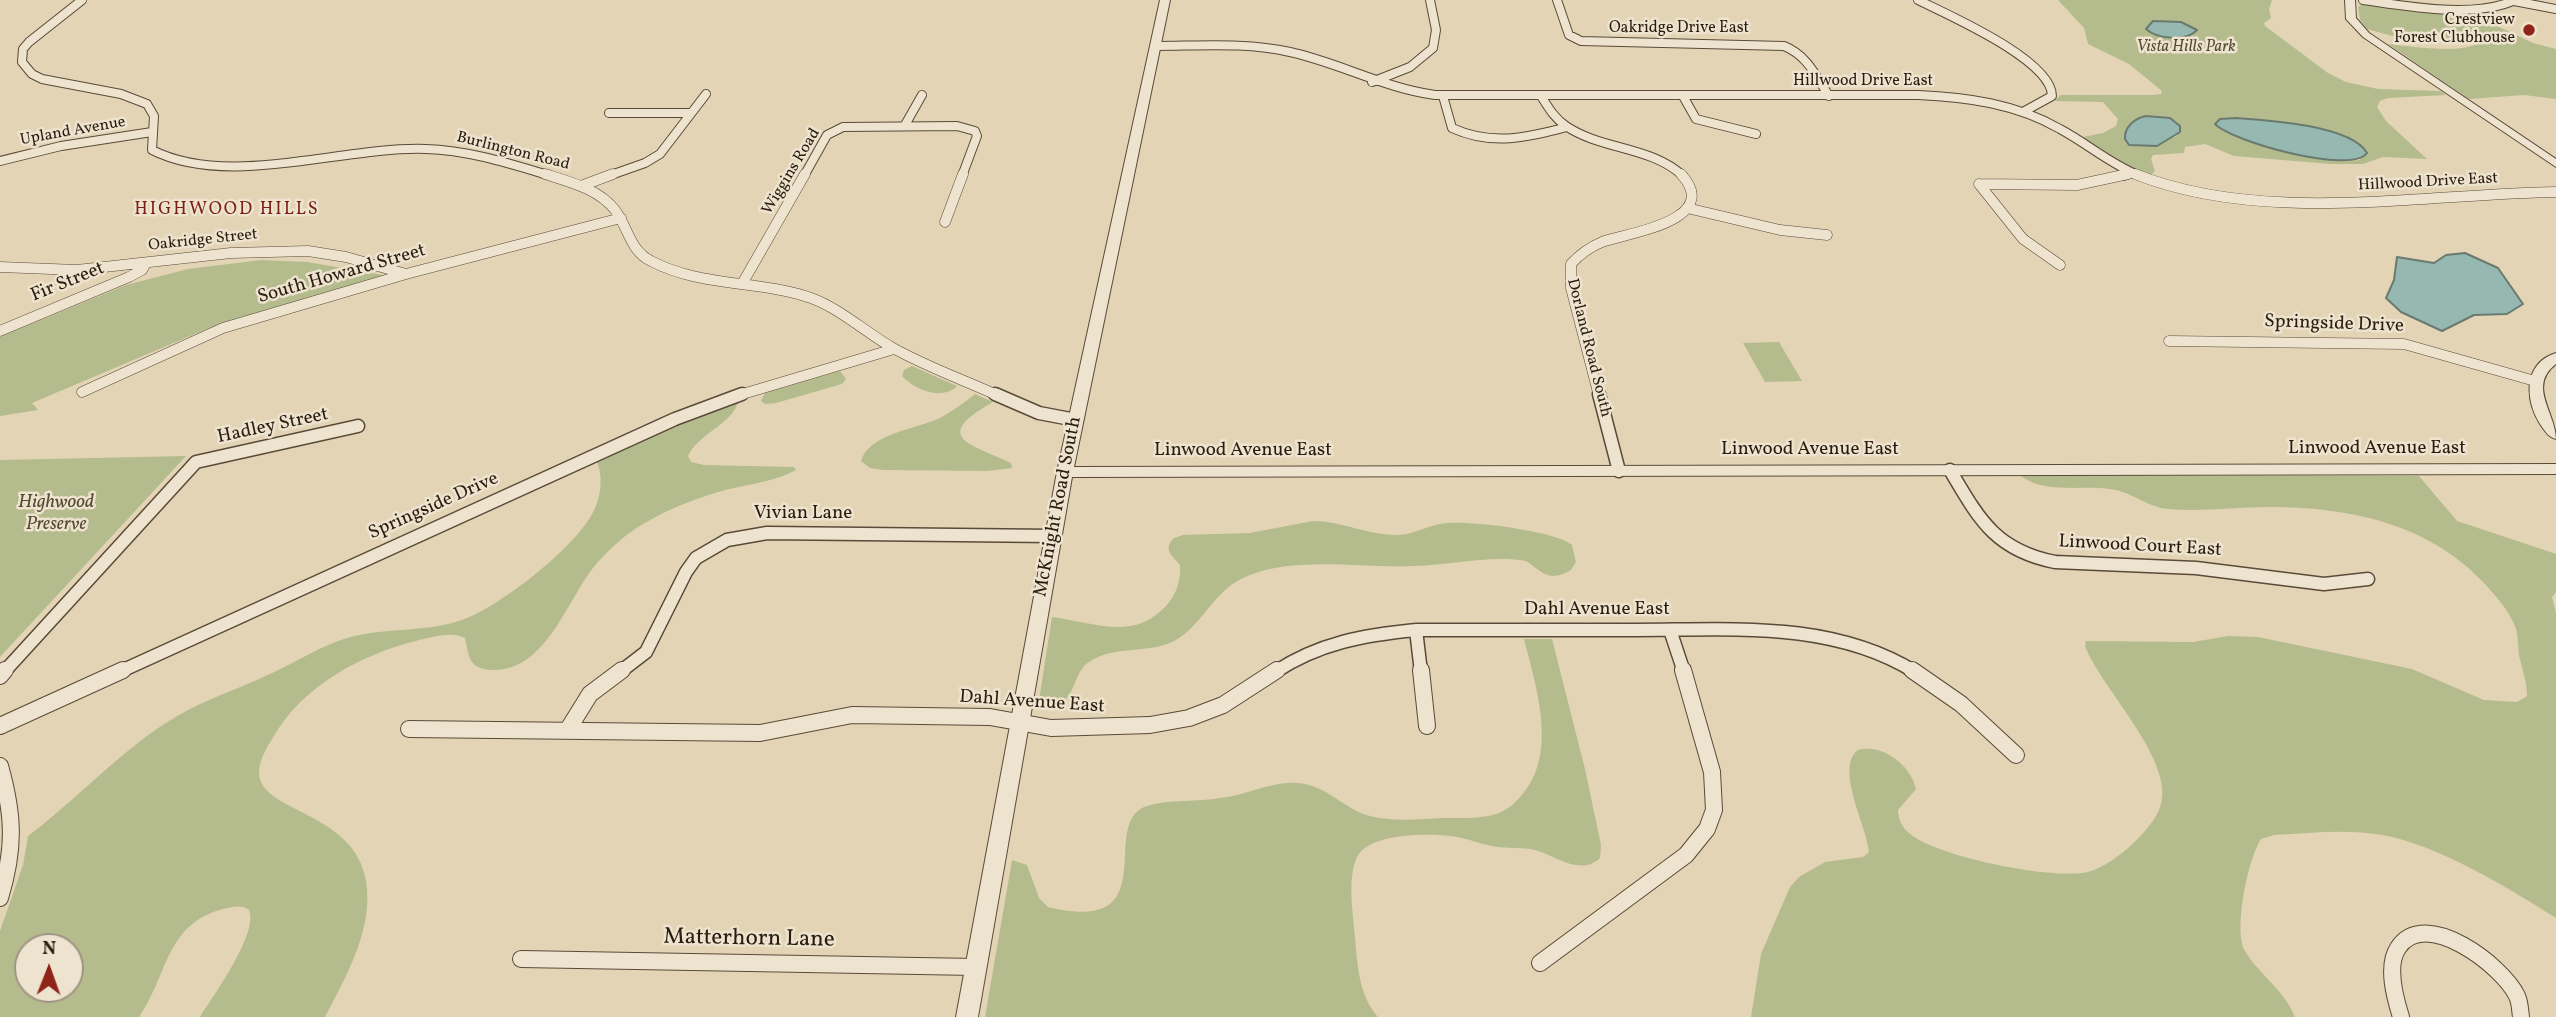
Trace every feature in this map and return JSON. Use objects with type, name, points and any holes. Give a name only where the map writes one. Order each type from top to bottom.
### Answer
[{"type":"street","name":"Burlington Road","points":[[82,0],[29,42],[23,49],[22,62],[29,72],[42,79],[142,101],[150,106],[153,113],[152,150],[167,160],[187,165],[223,167],[381,150],[429,149],[468,156],[581,186],[608,202],[621,218],[634,247],[646,258],[680,274],[794,293],[828,305],[894,349],[1049,416],[1076,420]]},
{"type":"street","name":"McKnight Road South","points":[[967,1017],[1065,472],[1165,0]]},
{"type":"street","points":[[1372,82],[1408,67],[1432,50],[1436,38],[1430,0]]},
{"type":"street","name":"Oakridge Drive East","points":[[1557,0],[1569,35],[1576,40],[1782,44],[1800,52],[1829,96]]},
{"type":"street","points":[[1918,0],[2010,46],[2048,83],[2053,91],[2051,97],[2023,113]]},
{"type":"street","points":[[2350,0],[2350,15],[2363,32],[2556,164]]},
{"type":"street","points":[[2363,0],[2425,7],[2473,8],[2500,7],[2514,1],[2556,9]]},
{"type":"street","name":"Hillwood Drive East","points":[[1155,46],[1252,47],[1279,50],[1402,91],[1443,96],[1941,96],[1989,103],[2057,126],[2100,157],[2133,173],[2194,191],[2258,199],[2385,201],[2494,193],[2556,192]]},
{"type":"street","points":[[581,186],[654,158],[665,148],[706,94]]},
{"type":"street","points":[[905,125],[922,95]]},
{"type":"street","points":[[1443,96],[1452,128],[1490,141],[1510,142],[1567,127]]},
{"type":"street","points":[[1541,96],[1554,116],[1567,127],[1659,161],[1680,173],[1691,193],[1687,208],[1780,230],[1827,234]]},
{"type":"street","points":[[1683,96],[1696,118],[1756,134]]},
{"type":"street","points":[[610,113],[691,113]]},
{"type":"street","name":"Wiggins Road","points":[[742,284],[827,135],[850,126],[964,127],[977,134],[945,222]]},
{"type":"street","name":"Upland Avenue","points":[[0,161],[61,146],[152,132]]},
{"type":"street","points":[[2060,265],[2023,239],[1979,184],[2092,184],[2108,182],[2133,173]]},
{"type":"street","name":"Dorland Road South","points":[[1619,471],[1571,288],[1572,264],[1588,248],[1614,237],[1661,225],[1678,217],[1687,208]]},
{"type":"street","name":"South Howard Street","points":[[82,391],[223,328],[407,274],[621,218]]},
{"type":"street","name":"Oakridge Street","points":[[0,267],[46,270],[300,250],[342,255],[407,274]]},
{"type":"street","name":"Fir Street","points":[[0,331],[129,277],[142,270],[146,263]]},
{"type":"street","name":"Springside Drive","points":[[2169,341],[2404,344],[2535,381]]},
{"type":"street","name":"Springside Drive","points":[[0,726],[674,419],[736,396],[894,349]]},
{"type":"street","points":[[2556,358],[2543,368],[2535,381],[2538,406],[2556,435]]},
{"type":"street","name":"Hadley Street","points":[[0,676],[196,462],[358,426]]},
{"type":"street","name":"Linwood Avenue East","points":[[1065,472],[2556,469]]},
{"type":"street","name":"Linwood Court East","points":[[1950,470],[1989,533],[2011,549],[2036,558],[2055,562],[2208,569],[2329,584],[2368,579]]},
{"type":"street","name":"Vivian Lane","points":[[567,731],[590,694],[646,652],[690,565],[703,552],[722,542],[744,535],[767,533],[1053,536]]},
{"type":"street","points":[[1416,630],[1427,726]]},
{"type":"street","name":"Dahl Avenue East","points":[[409,729],[767,733],[792,729],[835,716],[852,715],[990,718],[1051,728],[1124,727],[1177,721],[1223,705],[1285,664],[1318,648],[1367,635],[1416,630],[1791,631],[1826,637],[1873,651],[1921,674],[1952,694],[2016,755]]},
{"type":"street","points":[[1540,963],[1686,855],[1703,838],[1709,825],[1715,802],[1713,774],[1670,630]]},
{"type":"street","points":[[0,766],[14,828],[12,855],[0,898]]},
{"type":"street","points":[[2401,1017],[2395,974],[2398,948],[2407,939],[2425,936],[2455,942],[2494,964],[2518,993],[2522,1017]]},
{"type":"street","name":"Matterhorn Lane","points":[[521,959],[976,967]]},
{"type":"green space","name":"Vista Hills Park","points":[[2058,0],[2272,0],[2269,9],[2271,18],[2264,23],[2265,26],[2328,73],[2346,82],[2378,89],[2440,91],[2446,95],[2388,98],[2380,101],[2377,107],[2386,121],[2427,159],[2383,157],[2363,164],[2331,164],[2234,156],[2205,144],[2185,147],[2184,153],[2153,155],[2151,159],[2155,171],[2151,175],[2115,159],[2083,137],[2103,133],[2116,126],[2118,119],[2103,102],[2055,101],[2060,95],[2161,94],[2162,91],[2129,64],[2088,44],[2084,28]],"holes":[[[2146,116],[2175,121],[2180,132],[2175,137],[2125,134],[2134,120]],[[2220,119],[2273,121],[2341,135],[2350,140],[2360,160],[2307,156],[2263,146],[2226,132],[2215,124]]]},
{"type":"green space","points":[[2362,4],[2422,9],[2445,15],[2469,26],[2497,26],[2533,43],[2556,49],[2556,99],[2524,95],[2469,99],[2388,44],[2452,49],[2475,45],[2482,40],[2449,40],[2433,32],[2425,34],[2432,41],[2403,39],[2367,29],[2360,20],[2358,7]]},
{"type":"green space","points":[[261,260],[307,262],[389,276],[209,328],[32,403],[38,410],[0,416],[0,337],[126,285],[188,269]]},
{"type":"green space","points":[[1779,342],[1802,381],[1765,382],[1743,343]]},
{"type":"green space","points":[[912,366],[957,386],[944,393],[936,393],[914,386],[902,376],[904,370]]},
{"type":"green space","points":[[840,371],[846,379],[842,384],[776,403],[765,404],[761,401],[765,393]]},
{"type":"green space","points":[[975,394],[993,402],[963,424],[960,432],[963,439],[1011,463],[1012,468],[988,471],[883,470],[870,468],[861,461],[873,444],[883,438],[938,419]]},
{"type":"green space","points":[[738,402],[729,417],[693,448],[688,456],[691,462],[704,465],[794,467],[796,470],[772,480],[707,495],[655,517],[631,532],[593,568],[553,632],[540,647],[526,660],[510,668],[492,670],[479,667],[471,661],[465,638],[454,635],[436,636],[376,654],[335,675],[300,703],[285,720],[263,755],[259,773],[263,786],[275,797],[328,827],[345,840],[358,858],[366,881],[366,916],[362,934],[349,969],[325,1017],[200,1017],[233,964],[247,933],[249,910],[236,906],[204,916],[189,926],[170,953],[139,1017],[0,1017],[0,931],[23,865],[28,836],[126,752],[190,709],[344,639],[445,625],[475,615],[494,604],[555,557],[586,523],[599,497],[601,479],[597,462],[689,420]]},
{"type":"green space","name":"Highwood Preserve","points":[[186,456],[0,657],[0,460]]},
{"type":"green space","points":[[2021,476],[2419,476],[2457,521],[2556,554],[2556,592],[2552,597],[2556,613],[2556,918],[2472,869],[2403,840],[2356,832],[2274,835],[2261,839],[2251,862],[2241,912],[2242,941],[2251,960],[2284,998],[2295,1017],[1751,1017],[1761,954],[1790,887],[1799,877],[1825,862],[1863,857],[1869,852],[1849,770],[1858,750],[1886,753],[1902,764],[1913,780],[1916,789],[1898,810],[1902,825],[1909,833],[1923,842],[1968,858],[2023,870],[2071,874],[2088,872],[2118,856],[2147,829],[2159,810],[2163,792],[2159,771],[2136,727],[2094,664],[2085,646],[2086,641],[2193,642],[2228,636],[2258,637],[2412,669],[2484,700],[2517,702],[2527,696],[2516,629],[2506,610],[2482,581],[2460,561],[2411,532],[2384,522],[2327,510],[2269,507],[2193,510],[2160,508],[2117,490],[2052,487],[2030,482]]},
{"type":"green space","points":[[1313,521],[1393,535],[1452,523],[1509,527],[1563,540],[1572,545],[1576,562],[1571,570],[1557,576],[1546,574],[1526,561],[1513,559],[1415,566],[1304,565],[1260,571],[1241,579],[1223,592],[1193,626],[1176,640],[1166,645],[1099,657],[1084,666],[1064,701],[1038,707],[1052,617],[1112,627],[1140,624],[1166,606],[1177,587],[1180,565],[1169,549],[1174,538],[1183,535],[1250,533]]},
{"type":"green space","points":[[1524,639],[1552,639],[1585,769],[1601,845],[1600,858],[1592,863],[1576,865],[1535,850],[1498,847],[1441,835],[1400,836],[1373,843],[1363,849],[1357,857],[1352,875],[1352,907],[1360,979],[1367,999],[1378,1017],[985,1017],[1012,860],[1027,865],[1039,898],[1048,907],[1085,912],[1107,906],[1119,892],[1124,873],[1127,833],[1133,816],[1147,806],[1221,798],[1279,784],[1298,783],[1319,788],[1360,813],[1379,818],[1406,820],[1477,817],[1496,814],[1506,809],[1521,796],[1533,779],[1542,741],[1538,699]]},
{"type":"water","points":[[2153,21],[2181,22],[2197,30],[2179,38],[2164,37],[2146,29]]},
{"type":"water","points":[[2146,116],[2170,118],[2180,126],[2180,132],[2157,146],[2129,145],[2125,139],[2128,127]]},
{"type":"water","points":[[2236,118],[2326,130],[2344,136],[2367,153],[2357,159],[2339,160],[2292,154],[2244,139],[2215,124],[2220,119]]},
{"type":"water","points":[[2465,253],[2498,268],[2523,304],[2507,314],[2474,315],[2442,331],[2401,312],[2386,298],[2394,280],[2397,257],[2434,263],[2446,255]]},
{"type":"place","name":"Crestview Forest Clubhouse","points":[[2529,30]]},
{"type":"district","name":"HIGHWOOD HILLS","points":[[227,211]]}]
